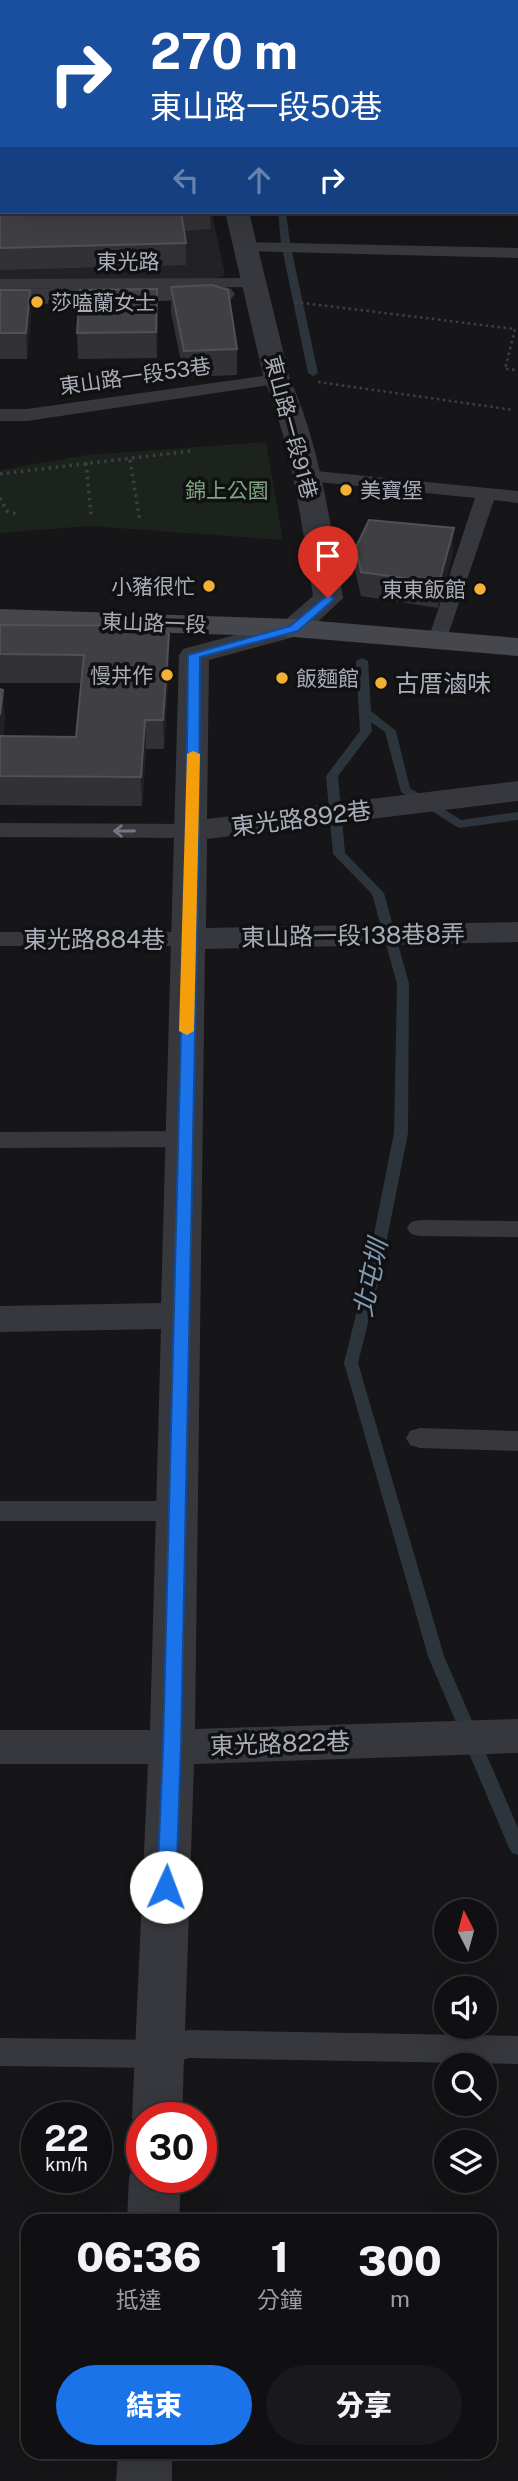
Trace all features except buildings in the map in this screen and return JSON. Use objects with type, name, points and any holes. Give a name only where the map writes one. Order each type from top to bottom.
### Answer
[{"type":"main road","name":"東山路一段","points":[[0,618],[294,628],[518,647]]},
{"type":"street","name":"東山路一段91巷","points":[[238,214],[277,379],[289,404],[306,477],[328,598],[294,628]]},
{"type":"street","points":[[0,297],[258,293]]},
{"type":"street","points":[[158,2102],[172,1747],[188,939],[193,831],[194,655],[294,628]]},
{"type":"street","name":"東光路892巷","points":[[193,831],[518,791]]},
{"type":"street","name":"東山路一段138巷8弄","points":[[188,939],[518,932]]},
{"type":"street","points":[[0,1319],[181,1316]]},
{"type":"street","name":"東光路822巷","points":[[0,1747],[172,1747],[518,1736]]},
{"type":"street","points":[[153,2214],[154,2193]]},
{"type":"street","points":[[144,2481],[145,2459]]},
{"type":"lane","points":[[247,247],[518,253]]},
{"type":"lane","name":"東光路","points":[[0,284],[258,293]]},
{"type":"lane","name":"東山路一段53巷","points":[[0,415],[27,415],[277,379]]},
{"type":"lane","points":[[306,477],[518,497]]},
{"type":"lane","points":[[438,640],[486,494]]},
{"type":"lane","name":"東光路892巷","points":[[0,830],[193,831]]},
{"type":"lane","name":"東光路884巷","points":[[0,939],[188,939]]},
{"type":"lane","points":[[0,1140],[185,1139]]},
{"type":"lane","points":[[420,1228],[518,1229]]},
{"type":"lane","points":[[419,1438],[518,1441]]},
{"type":"lane","points":[[0,1511],[176,1511]]},
{"type":"lane","points":[[0,2052],[160,2054],[188,2044],[518,2050]]},
{"type":"path","points":[[258,293],[515,329],[505,369],[518,370]]},
{"type":"path","points":[[277,379],[343,384],[514,410]]},
{"type":"path","points":[[0,474],[191,451]]},
{"type":"path","points":[[130,460],[140,522]]},
{"type":"path","points":[[86,463],[92,514]]},
{"type":"path","points":[[0,498],[7,511],[16,514]]},
{"type":"shaded area","points":[[0,214],[212,214],[225,275],[188,287],[0,285]]},
{"type":"green space","name":"錦上公園","points":[[266,442],[283,540],[89,526],[0,533],[0,470],[87,455]]},
{"type":"waterway","points":[[282,214],[285,243],[313,373]]},
{"type":"waterway","name":"北屯圳","points":[[362,661],[366,731],[332,776],[339,854],[378,893],[403,984],[401,1133],[373,1274],[351,1363],[436,1656],[518,1848]]},
{"type":"waterway","name":"北屯圳","points":[[365,712],[390,731],[405,790],[459,824],[518,816]]},
{"type":"slow traffic","points":[[187,1031],[193,754]]},
{"type":"place","name":"莎嗑蘭女士","points":[[37,302]]},
{"type":"place","name":"美寶堡","points":[[346,490]]},
{"type":"place","name":"小豬很忙","points":[[209,586]]},
{"type":"place","name":"東東飯館","points":[[480,589]]},
{"type":"place","name":"慢丼作","points":[[167,675]]},
{"type":"place","name":"飯麵館","points":[[282,678]]},
{"type":"place","name":"古厝滷味","points":[[381,683]]},
{"type":"route","points":[[166,1887],[172,1747],[188,939],[193,831],[194,655],[294,628],[328,598]]}]
